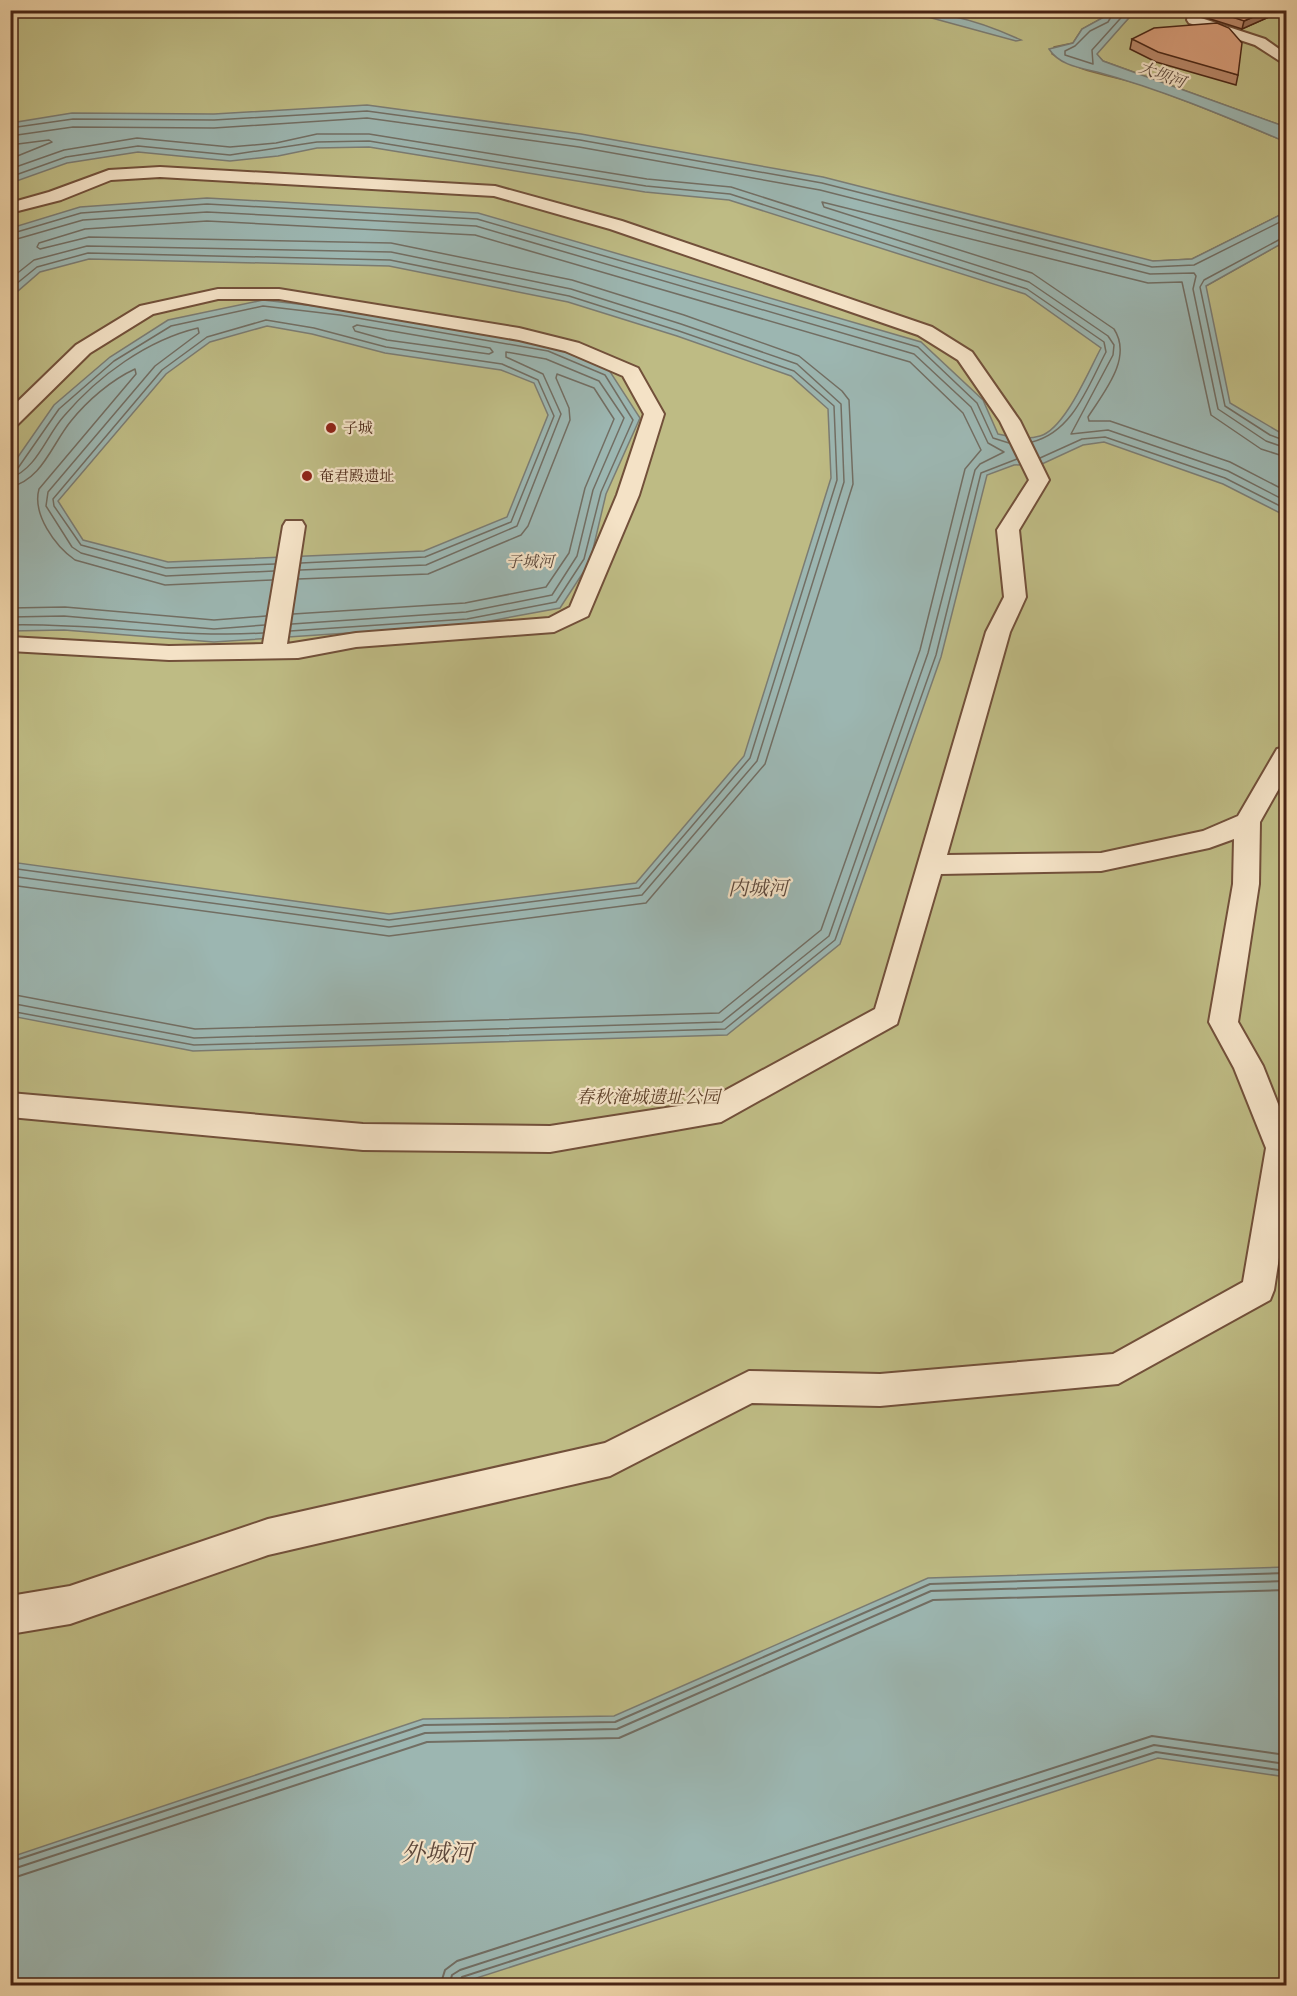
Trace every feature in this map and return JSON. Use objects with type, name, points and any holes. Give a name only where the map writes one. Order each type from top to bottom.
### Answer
[{"type":"lane","points":[[1198,10],[1193,14],[1194,20],[1260,42],[1287,61]]},
{"type":"lane","points":[[10,208],[55,196],[109,175],[160,172],[495,191],[616,225],[925,331],[965,356],[1010,420],[1040,480],[1008,530],[1015,597],[998,632],[887,1016],[710,1113],[550,1139],[363,1137],[10,1105]]},
{"type":"lane","points":[[10,421],[83,349],[147,310],[218,294],[279,294],[519,334],[572,346],[631,372],[654,414],[628,495],[580,611],[554,625],[356,640],[298,651],[275,648],[169,653],[47,644],[10,644]]},
{"type":"lane","points":[[275,648],[294,526]]},
{"type":"lane","points":[[10,1615],[70,1605],[268,1536],[610,1459],[749,1387],[880,1389],[1118,1369],[1258,1290],[1281,1148],[1248,1066],[1223,1022],[1246,884],[1247,822],[1287,755]]},
{"type":"lane","points":[[931,865],[1101,862],[1209,839],[1247,822]]},
{"type":"green space","name":"春秋淹城遗址公园","points":[[11,11],[1110,11],[1106,16],[1082,29],[1073,43],[1054,47],[1052,54],[1083,69],[1177,97],[1286,142],[1286,212],[1192,259],[1155,261],[1206,286],[1286,241],[1286,1985],[11,1985]]},
{"type":"green space","points":[[1135,11],[1286,11],[1286,127],[1103,61],[1096,54]]},
{"type":"water","points":[[883,11],[954,16],[1021,40],[1016,41],[928,17]]},
{"type":"water","points":[[1110,11],[1135,11],[1097,54],[1103,61],[1286,127],[1286,142],[1169,95],[1070,65],[1058,59],[1049,49],[1073,43],[1082,29],[1106,16]]},
{"type":"water","name":"内城河","points":[[367,105],[581,134],[823,177],[1153,261],[1192,259],[1286,212],[1286,241],[1206,286],[1230,403],[1286,436],[1286,516],[1223,484],[1104,442],[1083,445],[1042,464],[1014,465],[987,475],[941,657],[840,944],[727,1035],[193,1051],[11,1016],[11,862],[389,914],[636,883],[744,756],[831,478],[828,409],[791,376],[677,336],[568,302],[389,266],[89,259],[40,272],[11,297],[11,228],[80,207],[207,198],[478,213],[921,342],[983,400],[998,434],[1019,438],[1040,436],[1058,422],[1075,398],[1101,348],[1025,294],[729,200],[645,192],[369,147],[317,148],[278,156],[230,161],[138,152],[67,163],[11,183],[11,123],[72,113],[214,114]]},
{"type":"water","name":"子城河","points":[[263,300],[341,309],[549,345],[609,370],[640,418],[606,494],[590,562],[560,608],[468,625],[214,642],[64,630],[11,631],[13,464],[54,405],[110,357],[168,320]],"holes":[[[267,326],[312,334],[385,353],[501,370],[534,383],[548,415],[507,517],[424,551],[168,562],[83,540],[58,501],[166,374],[210,342]]]},
{"type":"water","name":"外城河","points":[[1286,1567],[1286,1777],[1158,1758],[455,1985],[11,1985],[11,1857],[423,1719],[614,1716],[928,1578]]},
{"type":"building","points":[[1211,10],[1269,10],[1244,21]]},
{"type":"building","points":[[1217,23],[1229,28],[1242,43],[1238,75],[1158,52],[1132,39],[1154,28]]},
{"type":"place","name":"子城","points":[[331,428]]},
{"type":"place","name":"奄君殿遗址","points":[[307,476]]},
{"type":"water label","name":"大坝河","points":[[1162,75]]}]
